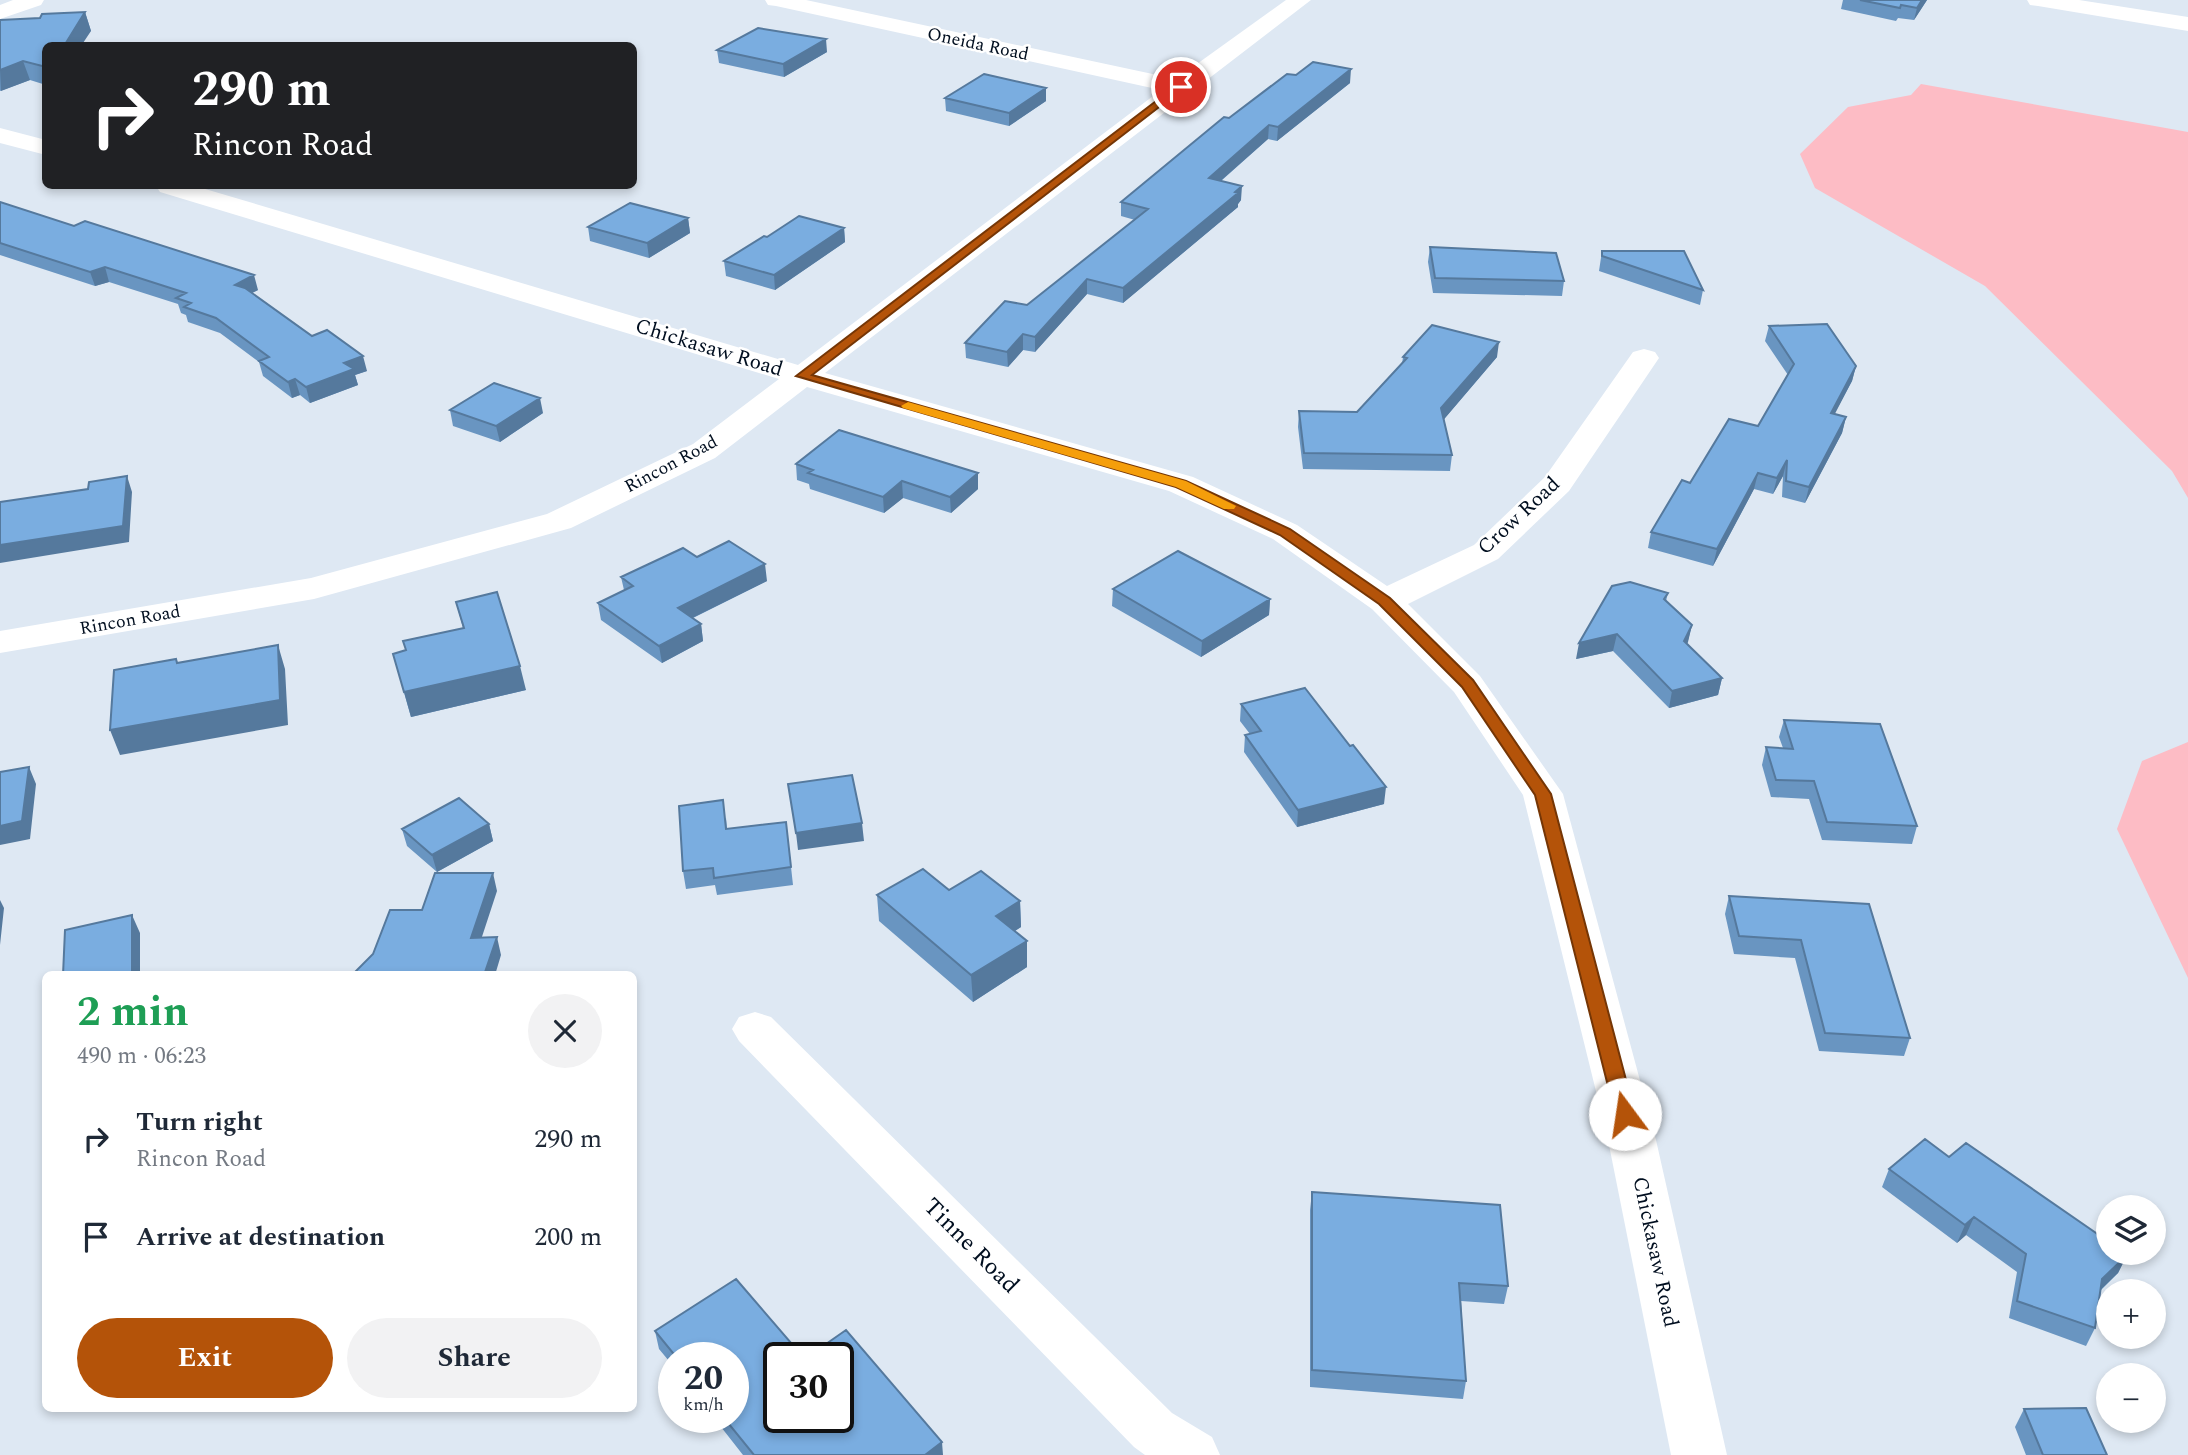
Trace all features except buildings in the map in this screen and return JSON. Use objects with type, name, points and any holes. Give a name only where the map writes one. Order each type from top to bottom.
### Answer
[{"type":"street","points":[[0,12],[33,0]]},
{"type":"street","name":"Oneida Road","points":[[776,0],[1181,87]]},
{"type":"street","name":"Rincon Road","points":[[0,642],[314,589],[559,521],[704,451],[1181,87],[1300,0]]},
{"type":"street","points":[[2038,0],[2188,24]]},
{"type":"street","points":[[0,135],[42,147]]},
{"type":"street","name":"Chickasaw Road","points":[[179,189],[803,376],[1181,484],[1285,532],[1385,601],[1467,684],[1543,794],[1632,1140],[1699,1455]]},
{"type":"street","name":"Crow Road","points":[[1385,601],[1486,552],[1556,484],[1644,358]]},
{"type":"street","name":"Tinne Road","points":[[755,1029],[1153,1430],[1192,1455]]},
{"type":"shaded area","points":[[1921,84],[2188,132],[2188,498],[2172,471],[1985,286],[1815,188],[1800,154],[1848,107],[1911,95]]},
{"type":"shaded area","points":[[2188,742],[2188,978],[2117,829],[2142,761]]},
{"type":"slow traffic","points":[[908,406],[1181,484],[1229,506]]},
{"type":"route","points":[[1181,87],[803,376],[1181,484],[1285,532],[1385,601],[1467,684],[1543,794],[1625,1114]]}]
